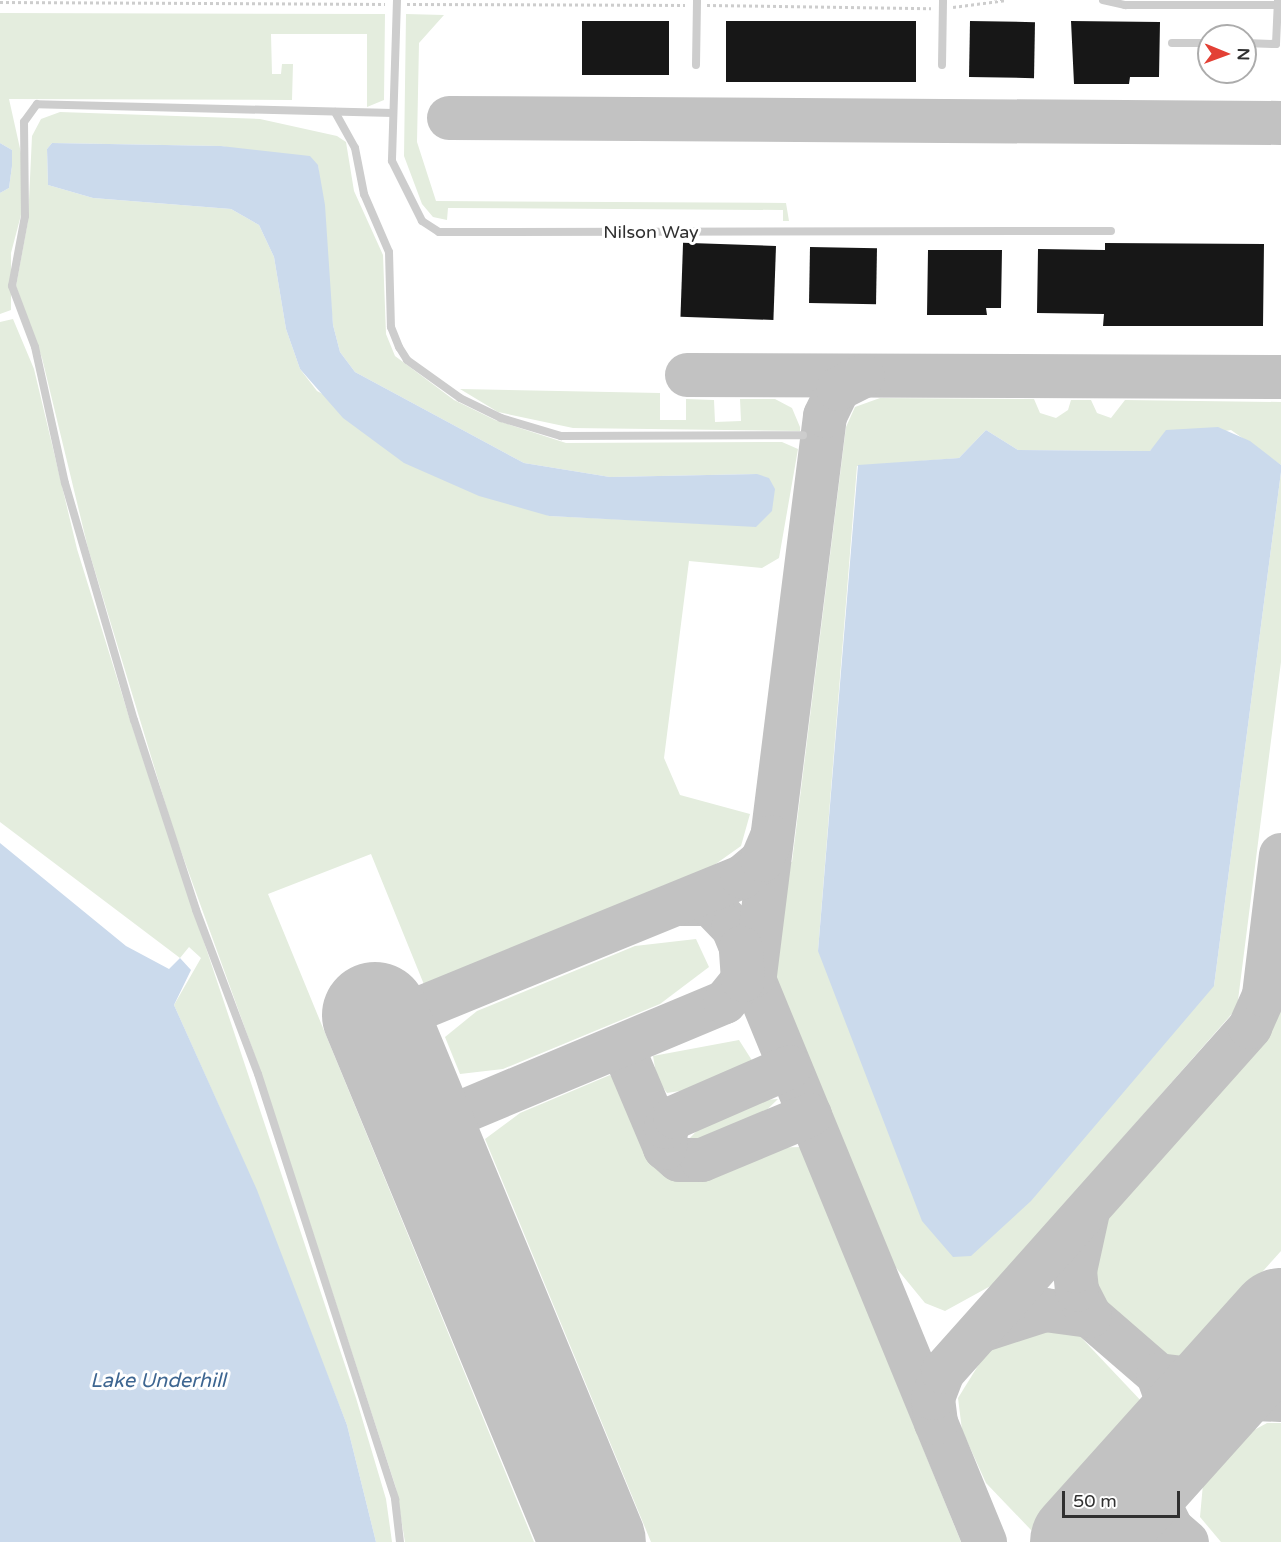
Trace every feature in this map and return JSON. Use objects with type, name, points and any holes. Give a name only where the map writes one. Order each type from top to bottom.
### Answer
[{"type":"lane","name":"Nilson Way","points":[[397,0],[392,161],[422,221],[439,232],[1111,231]]},
{"type":"lane","points":[[696,0],[696,65]]},
{"type":"lane","points":[[942,64],[943,0]]},
{"type":"lane","points":[[1103,0],[1125,5],[1278,2],[1276,44],[1257,44]]},
{"type":"lane","points":[[1172,43],[1197,43]]},
{"type":"lane","points":[[393,113],[37,104],[24,122],[25,216],[12,285],[35,347],[65,483],[134,720],[196,910],[258,1074],[395,1499],[400,1542]]},
{"type":"lane","points":[[336,111],[355,148],[364,195],[390,252],[391,327],[399,346],[407,360],[460,398],[501,418],[561,436],[803,435]]},
{"type":"path","points":[[955,7],[1007,0]]},
{"type":"path","points":[[0,2],[381,4]]},
{"type":"path","points":[[410,4],[685,5]]},
{"type":"path","points":[[712,5],[928,8]]},
{"type":"green space","points":[[0,13],[385,14],[384,100],[367,107],[367,34],[271,34],[272,74],[281,74],[282,64],[293,64],[292,100],[9,99],[21,153],[21,215],[11,253],[11,310],[0,314],[0,193],[9,188],[12,150],[0,143]]},
{"type":"green space","points":[[406,14],[444,15],[419,43],[417,142],[436,201],[786,203],[789,221],[783,221],[783,210],[448,208],[447,220],[433,217],[422,204],[404,156]]},
{"type":"green space","points":[[60,112],[260,119],[337,136],[346,142],[354,191],[383,255],[386,334],[395,356],[454,400],[495,420],[566,443],[782,442],[798,449],[779,558],[762,568],[689,561],[664,758],[680,795],[750,814],[741,846],[703,873],[425,987],[371,854],[268,894],[534,1542],[405,1542],[396,1488],[259,1067],[173,829],[88,548],[42,358],[16,286],[28,221],[32,136],[41,119]],"holes":[[[52,143],[221,146],[318,165],[333,325],[340,352],[355,372],[524,463],[610,477],[757,474],[757,526],[549,516],[317,391],[300,369],[286,329],[274,257],[259,225],[231,209],[93,198],[48,185],[47,149]]]},
{"type":"green space","points":[[13,319],[34,369],[77,549],[129,717],[356,1398],[386,1499],[392,1542],[376,1542],[347,1425],[243,1160],[174,1005],[201,958],[189,947],[180,958],[0,822],[0,322]]},
{"type":"green space","points":[[460,389],[660,393],[660,420],[686,420],[686,399],[714,400],[715,422],[741,421],[740,399],[775,399],[792,408],[800,431],[573,428],[498,412]]},
{"type":"green space","points":[[880,398],[1034,399],[1040,413],[1056,418],[1068,410],[1071,400],[1091,400],[1097,413],[1111,418],[1125,400],[1281,402],[1281,465],[1231,430],[1160,442],[1150,451],[1018,450],[986,430],[959,458],[857,466],[818,951],[1214,986],[1281,472],[1281,662],[1237,1008],[1083,1183],[1088,1188],[1045,1234],[996,1283],[945,1311],[925,1303],[893,1264],[775,977],[784,861],[792,862],[846,427],[855,407]]},
{"type":"green space","points":[[696,939],[709,967],[660,1004],[503,1069],[460,1074],[445,1037],[477,1011],[635,946]]},
{"type":"green space","points":[[1281,1011],[1281,1251],[1178,1366],[1098,1295],[1095,1260],[1102,1225],[1110,1204]]},
{"type":"green space","points":[[739,1040],[753,1062],[724,1084],[667,1093],[657,1079],[653,1056]]},
{"type":"green space","points":[[610,1075],[634,1105],[660,1157],[679,1170],[701,1170],[765,1148],[801,1147],[961,1542],[651,1542],[485,1139],[520,1113]]},
{"type":"green space","points":[[778,1099],[748,1128],[724,1137],[687,1141],[714,1113],[741,1102]]},
{"type":"green space","points":[[1060,1330],[1075,1331],[1144,1404],[1032,1531],[986,1483],[962,1430],[958,1398],[994,1340]]},
{"type":"green space","points":[[1267,1423],[1281,1423],[1281,1542],[1221,1542],[1200,1517],[1203,1484],[1232,1442]]},
{"type":"water","points":[[0,143],[12,150],[12,166],[9,188],[0,193]]},
{"type":"water","points":[[52,143],[221,146],[310,156],[318,165],[325,205],[333,325],[340,352],[355,372],[524,463],[610,477],[757,474],[769,478],[775,489],[772,511],[756,527],[549,516],[479,496],[404,463],[343,418],[300,369],[286,329],[274,257],[259,225],[231,209],[93,198],[48,185],[47,149]]},
{"type":"water","points":[[1218,427],[1250,441],[1281,465],[1281,472],[1214,986],[1031,1201],[971,1256],[953,1257],[922,1221],[818,951],[858,465],[959,458],[986,430],[1018,450],[1150,451],[1166,430]]},
{"type":"water","name":"Lake Underhill","points":[[0,843],[126,946],[169,969],[180,958],[191,970],[174,1005],[257,1190],[347,1425],[376,1542],[0,1542]]},
{"type":"building","points":[[582,21],[669,21],[669,75],[582,75]]},
{"type":"building","points":[[726,21],[916,21],[916,82],[726,82]]},
{"type":"building","points":[[970,21],[1035,22],[1034,78],[969,77]]},
{"type":"building","points":[[1071,21],[1160,22],[1159,77],[1130,77],[1129,84],[1074,84]]},
{"type":"building","points":[[683,243],[776,246],[773,320],[680,317]]},
{"type":"building","points":[[1105,243],[1264,244],[1263,326],[1103,326],[1104,314],[1037,313],[1038,249],[1105,250]]},
{"type":"building","points":[[810,247],[877,248],[876,304],[809,303]]},
{"type":"building","points":[[928,250],[1002,250],[1001,308],[986,308],[987,315],[927,315]]},
{"type":"taxiway","points":[[449,118],[1281,123]]},
{"type":"taxiway","points":[[687,375],[1281,377]]},
{"type":"taxiway","points":[[755,975],[825,416],[838,389],[863,376]]},
{"type":"taxiway","points":[[379,1025],[742,877],[762,860],[772,837]]},
{"type":"taxiway","points":[[936,1423],[933,1398],[943,1372],[1250,1027],[1264,995],[1281,855]]},
{"type":"taxiway","points":[[677,904],[710,904],[733,928],[985,1542]]},
{"type":"taxiway","points":[[438,1167],[443,1133],[462,1112],[725,1002],[743,980],[741,948]]},
{"type":"taxiway","points":[[622,1046],[665,1148],[679,1160],[702,1160],[810,1115]]},
{"type":"taxiway","points":[[665,1148],[666,1127],[675,1117],[790,1067]]},
{"type":"taxiway","points":[[983,1330],[1045,1310],[1090,1316],[1077,1290],[1075,1271],[1088,1212]]},
{"type":"taxiway","points":[[1090,1316],[1158,1375]]},
{"type":"taxiway","points":[[1169,1446],[1171,1411],[1158,1375],[1206,1381],[1232,1375]]},
{"type":"taxiway","points":[[1173,1442],[1229,1398],[1281,1400]]},
{"type":"taxiway","points":[[1161,1455],[1155,1496],[1171,1527]]},
{"type":"taxiway","points":[[1091,1533],[1119,1518],[1144,1515],[1165,1523],[1187,1542]]},
{"type":"runway","points":[[375,1015],[593,1542]]},
{"type":"runway","points":[[1083,1542],[1281,1321]]}]
